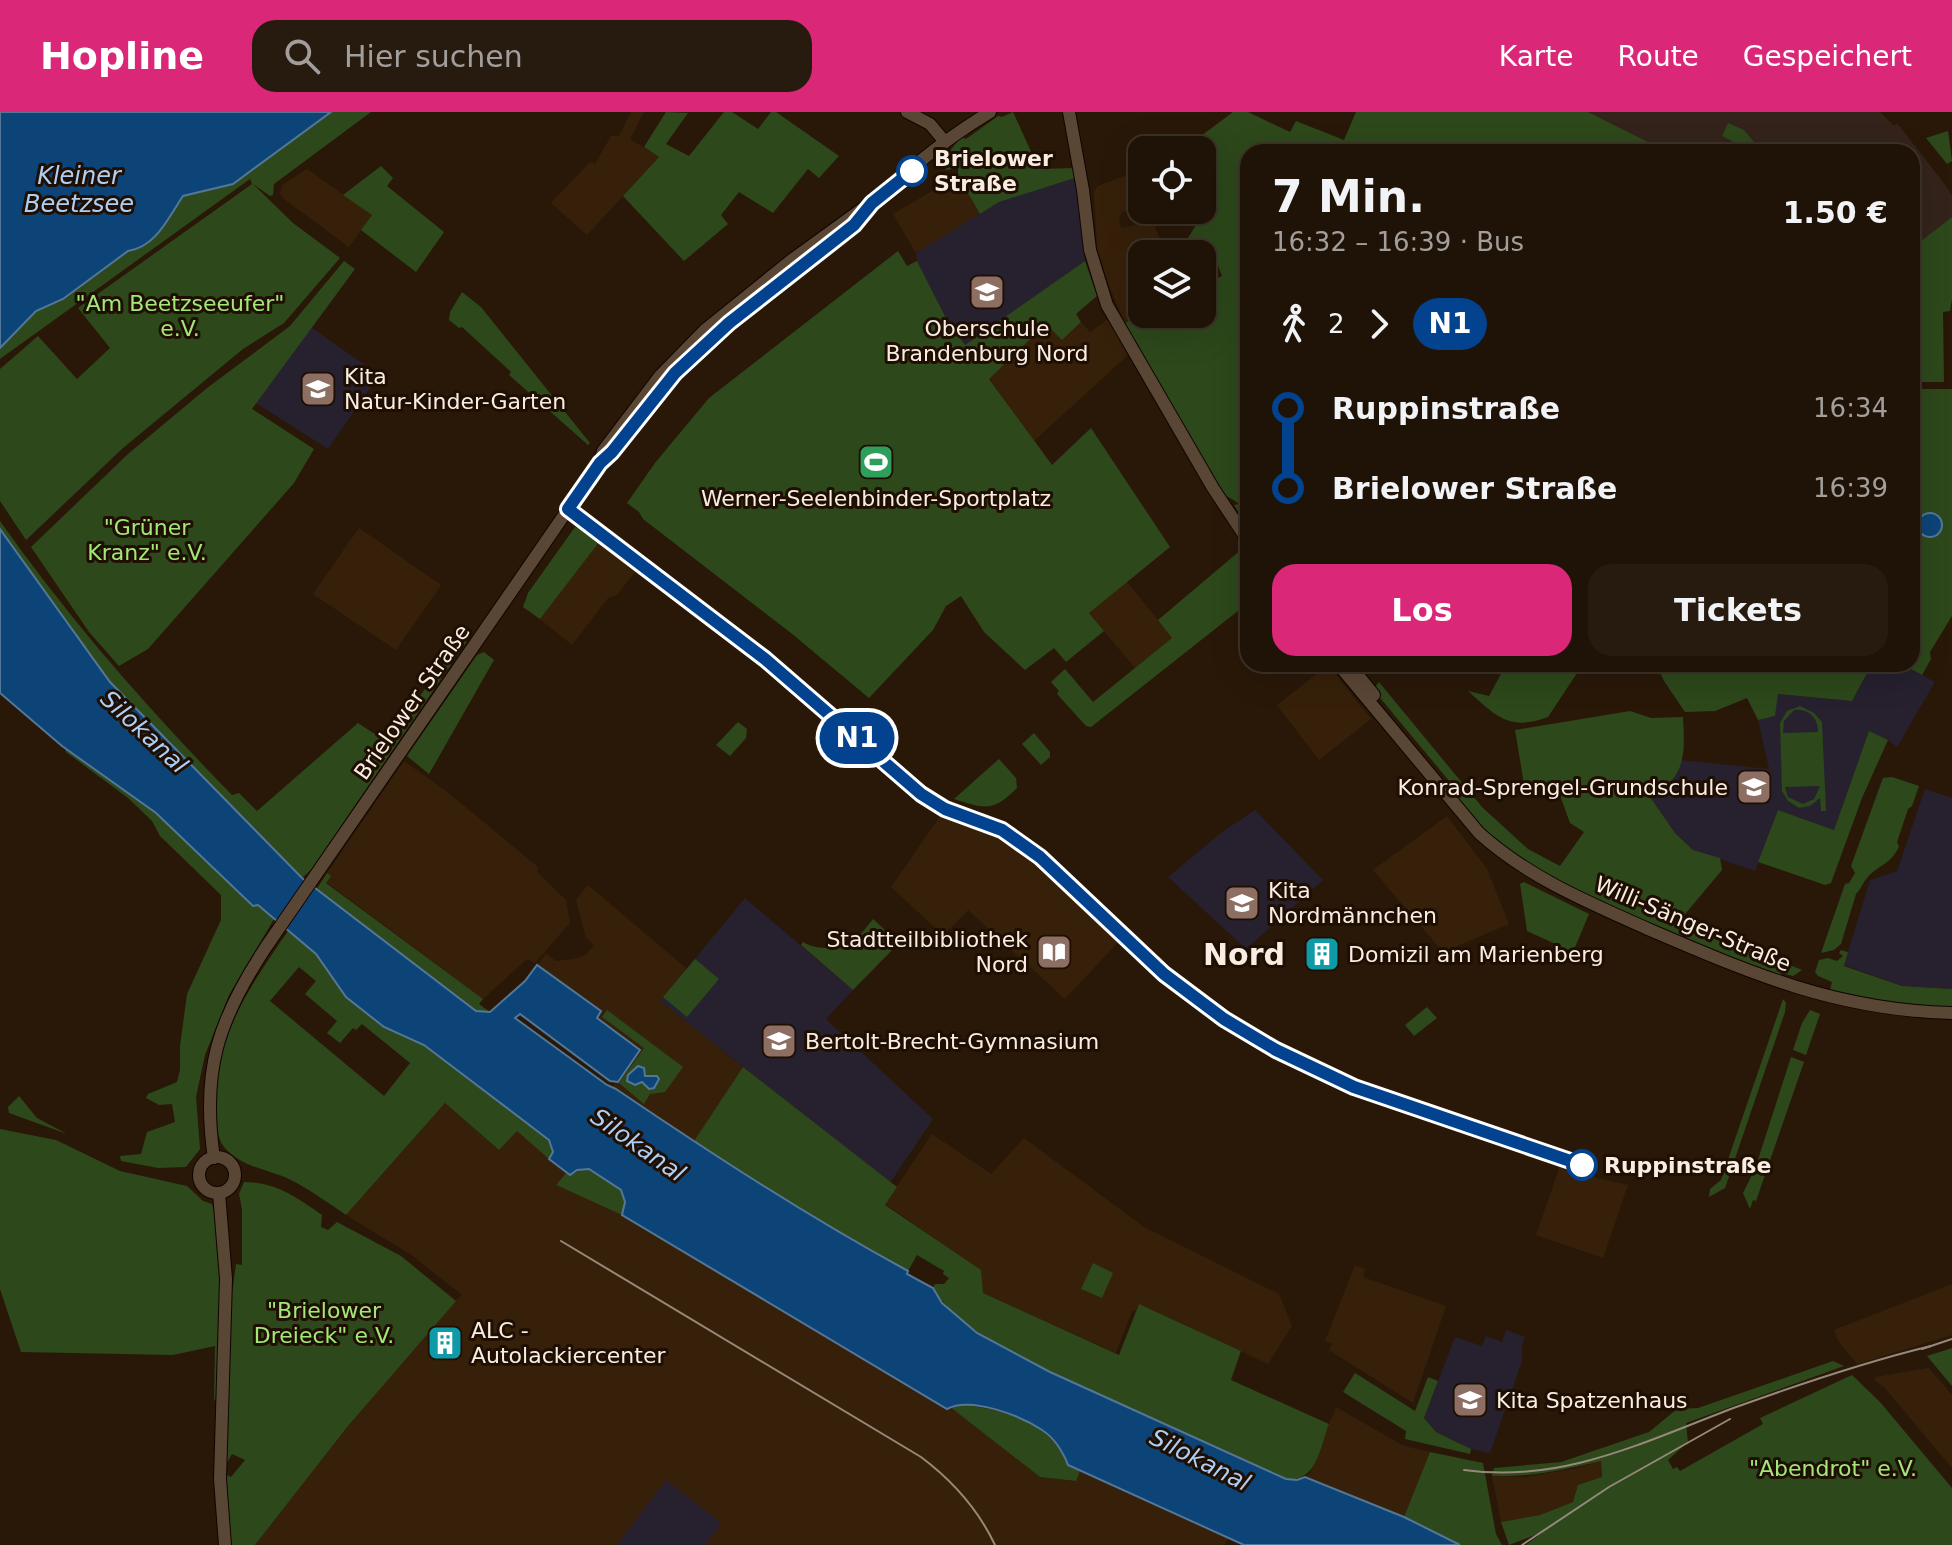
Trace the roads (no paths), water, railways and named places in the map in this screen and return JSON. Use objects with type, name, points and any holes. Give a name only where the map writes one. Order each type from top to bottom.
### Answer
[{"type":"main road","points":[[907,112],[930,124],[945,142]]},
{"type":"main road","name":"Brielower Straße","points":[[214,1158],[208,1098],[214,1054],[231,1006],[276,932],[600,463],[603,451],[630,413],[669,366],[705,330],[838,225],[872,203],[945,142],[990,112]]},
{"type":"main road","points":[[1069,112],[1091,257],[1107,305],[1135,358],[1240,527]]},
{"type":"main road","name":"Willi-Sänger-Straße","points":[[1345,672],[1450,801],[1500,852],[1532,874],[1589,903],[1785,984],[1854,1004],[1952,1013]]},
{"type":"main road","name":"Willi-Sänger-Straße","points":[[1355,672],[1434,770],[1450,801]]},
{"type":"main road","points":[[214,1158],[228,1162],[234,1175],[231,1186],[219,1193],[205,1188],[199,1175],[205,1162],[214,1158]]},
{"type":"main road","points":[[217,1545],[226,1279],[219,1193]]},
{"type":"main road","points":[[220,1494],[225,1545]]},
{"type":"water","name":"Kleiner Beetzsee","points":[[0,112],[331,112],[233,184],[183,196],[154,238],[128,251],[63,299],[36,311],[0,348]]},
{"type":"water","points":[[1926,514],[1934,514],[1941,521],[1941,529],[1934,536],[1926,536],[1920,530],[1920,520]]},
{"type":"water","name":"Silokanal","points":[[0,529],[110,682],[302,878],[476,1011],[490,1012],[525,981],[537,965],[601,1011],[597,1018],[640,1050],[618,1082],[610,1081],[520,1014],[515,1018],[607,1085],[724,1161],[933,1288],[942,1303],[977,1333],[1050,1372],[1286,1479],[1305,1477],[1404,1517],[1460,1545],[1244,1545],[1068,1465],[1050,1437],[1022,1419],[982,1406],[947,1409],[622,1215],[625,1202],[621,1190],[589,1169],[577,1170],[570,1175],[549,1159],[553,1152],[549,1140],[424,1045],[384,1027],[346,997],[316,954],[258,905],[253,906],[156,813],[62,746],[0,693]]},
{"type":"water","points":[[638,1066],[644,1068],[645,1076],[657,1076],[659,1079],[654,1088],[649,1089],[642,1082],[635,1085],[627,1081],[628,1075]]},
{"type":"railway","points":[[561,1241],[921,1457],[964,1496],[995,1545]]},
{"type":"railway","points":[[1922,1349],[1952,1339]]},
{"type":"railway","points":[[1464,1470],[1501,1473],[1571,1465],[1638,1445],[1810,1381],[1931,1346]]},
{"type":"railway","points":[[1522,1545],[1609,1487],[1730,1419]]},
{"type":"place","name":"Brielower Straße","points":[[912,171]]},
{"type":"place","name":"Oberschule Brandenburg Nord","points":[[987,292]]},
{"type":"place","name":"Kita Natur-Kinder-Garten","points":[[318,389]]},
{"type":"place","name":"Werner-Seelenbinder-Sportplatz","points":[[876,462]]},
{"type":"place","name":"Konrad-Sprengel-Grundschule","points":[[1754,787]]},
{"type":"place","name":"Kita Nordmännchen","points":[[1242,903]]},
{"type":"place","name":"Stadtteilbibliothek Nord","points":[[1054,952]]},
{"type":"place","name":"Domizil am Marienberg","points":[[1322,954]]},
{"type":"place","name":"Bertolt-Brecht-Gymnasium","points":[[779,1041]]},
{"type":"place","name":"Ruppinstraße","points":[[1582,1165]]},
{"type":"place","name":"ALC - Autolackiercenter","points":[[445,1343]]},
{"type":"place","name":"Kita Spatzenhaus","points":[[1470,1400]]},
{"type":"district","name":"Nord","points":[[1244,954]]},
{"type":"park label","name":"\"Am Beetzseeufer\" e.V.","points":[[180,316]]},
{"type":"park label","name":"\"Grüner Kranz\" e.V.","points":[[147,540]]},
{"type":"park label","name":"\"Brielower Dreieck\" e.V.","points":[[324,1322]]},
{"type":"park label","name":"\"Abendrot\" e.V.","points":[[1833,1468]]}]
